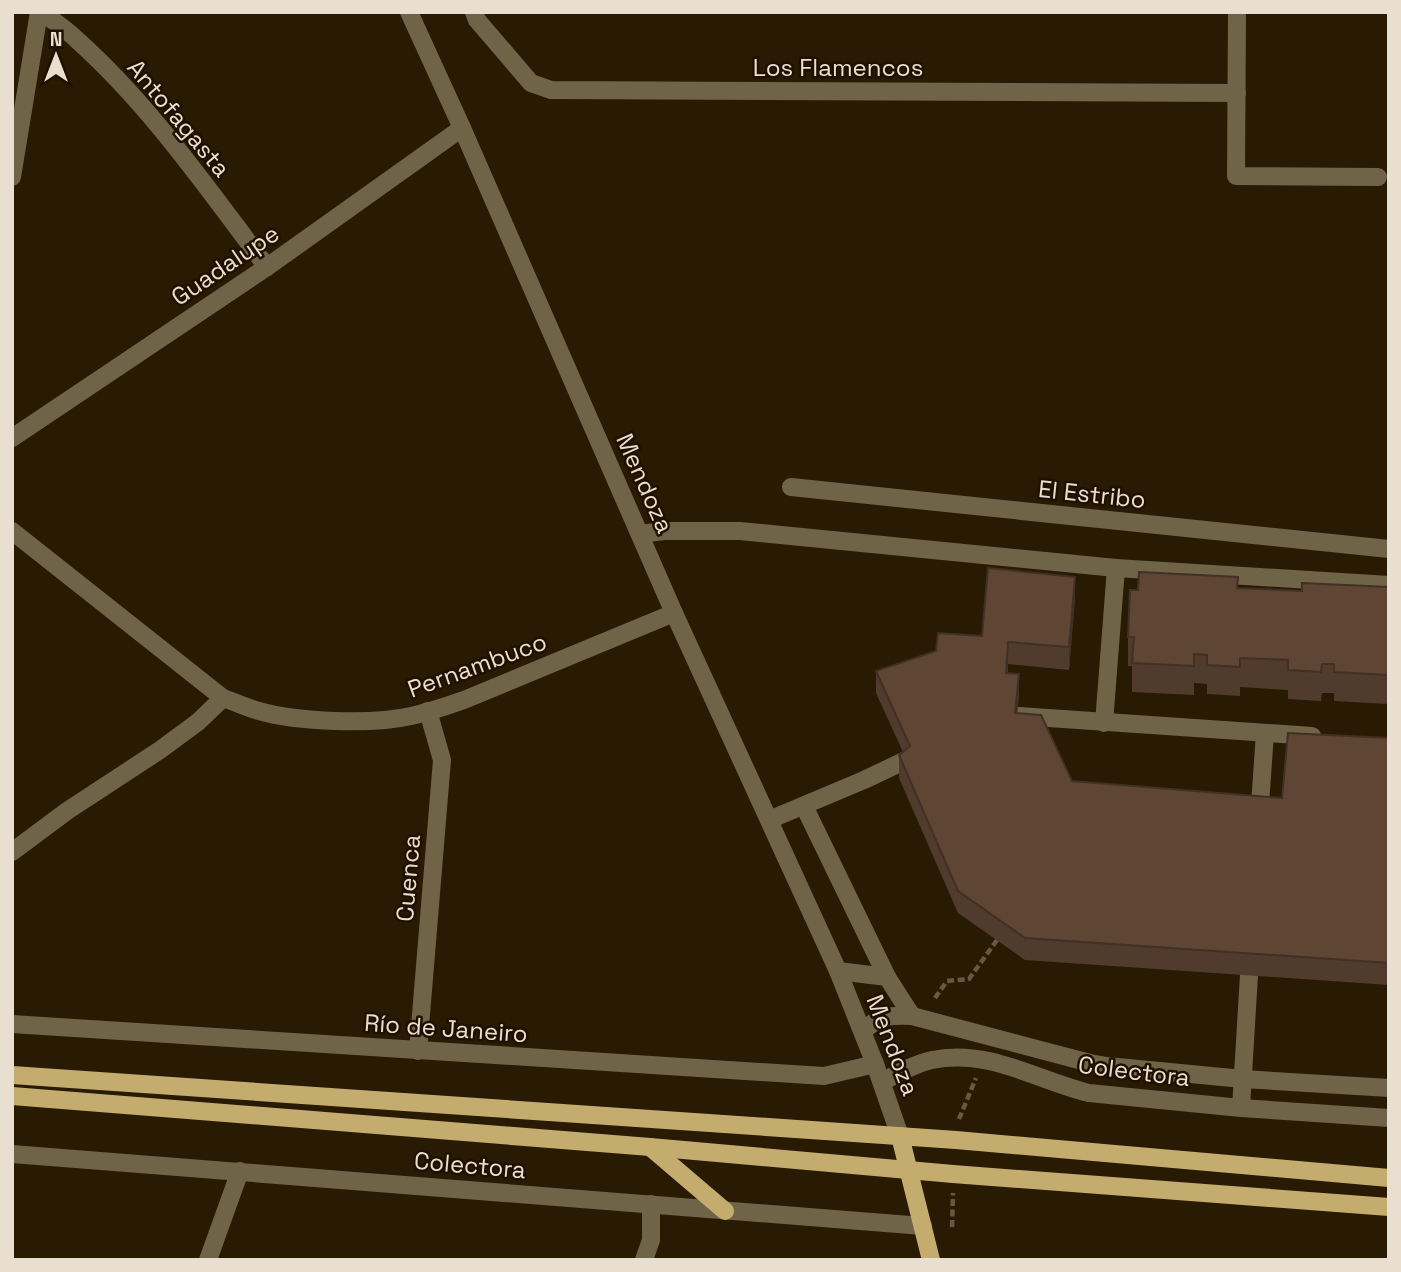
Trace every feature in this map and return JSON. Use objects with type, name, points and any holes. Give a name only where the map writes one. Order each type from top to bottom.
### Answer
[{"type":"main road","points":[[12,1076],[900,1136],[1389,1178]]},
{"type":"main road","points":[[12,1096],[650,1147],[910,1171],[1389,1207]]},
{"type":"main road","points":[[900,1136],[932,1260]]},
{"type":"main road","points":[[650,1147],[725,1211]]},
{"type":"street","points":[[12,177],[40,12]]},
{"type":"street","name":"Antofagasta","points":[[40,12],[76,38],[125,87],[163,130],[267,267]]},
{"type":"street","name":"Mendoza","points":[[409,12],[674,613],[838,971],[882,1082],[900,1136]]},
{"type":"street","name":"Los Flamencos","points":[[474,12],[477,20],[531,83],[551,90],[1237,93]]},
{"type":"street","points":[[1237,12],[1236,176],[1378,177]]},
{"type":"street","name":"Guadalupe","points":[[12,438],[267,267],[462,128]]},
{"type":"street","name":"El Estribo","points":[[791,487],[1389,549]]},
{"type":"street","name":"Pernambuco","points":[[12,531],[223,698],[260,711],[303,719],[368,721],[428,711],[464,700],[674,613]]},
{"type":"street","points":[[640,534],[663,531],[740,531],[1116,568],[1389,585]]},
{"type":"street","points":[[1104,723],[1116,568]]},
{"type":"street","points":[[1180,572],[1195,588],[1204,592]]},
{"type":"street","points":[[12,852],[66,811],[160,750],[198,722],[223,698]]},
{"type":"street","name":"Cuenca","points":[[418,1051],[442,760],[428,711]]},
{"type":"street","points":[[1017,716],[1334,737]]},
{"type":"street","points":[[1259,819],[1265,733]]},
{"type":"street","points":[[769,820],[906,760]]},
{"type":"street","points":[[804,806],[887,977]]},
{"type":"street","name":"Mendoza","points":[[838,971],[887,977],[912,1016]]},
{"type":"street","points":[[1241,1108],[1249,975]]},
{"type":"street","points":[[863,1032],[871,1023],[883,1017],[912,1016]]},
{"type":"street","name":"Colectora","points":[[912,1016],[1090,1063],[1243,1079],[1389,1088]]},
{"type":"street","name":"Río de Janeiro","points":[[12,1024],[824,1076],[875,1064]]},
{"type":"street","name":"Colectora","points":[[882,1082],[930,1060],[983,1059],[1089,1093],[1241,1108],[1389,1118]]},
{"type":"street","name":"Colectora","points":[[12,1154],[923,1226]]},
{"type":"street","points":[[208,1260],[240,1171]]},
{"type":"street","points":[[644,1260],[651,1240],[651,1203]]},
{"type":"path","points":[[935,998],[947,981],[969,979],[997,940]]},
{"type":"building","points":[[988,568],[1075,577],[1069,647],[1008,642],[1006,673],[1019,674],[1015,713],[1041,715],[1072,781],[1282,798],[1288,733],[1389,738],[1389,963],[1025,938],[958,891],[899,755],[910,746],[876,671],[936,651],[938,633],[982,636]]},
{"type":"building","points":[[1139,572],[1238,577],[1237,588],[1302,591],[1302,583],[1389,587],[1389,675],[1334,672],[1334,664],[1322,664],[1321,672],[1288,670],[1288,660],[1240,658],[1240,667],[1207,665],[1207,655],[1194,654],[1194,666],[1132,663],[1134,637],[1128,637],[1130,590],[1138,590]]}]
